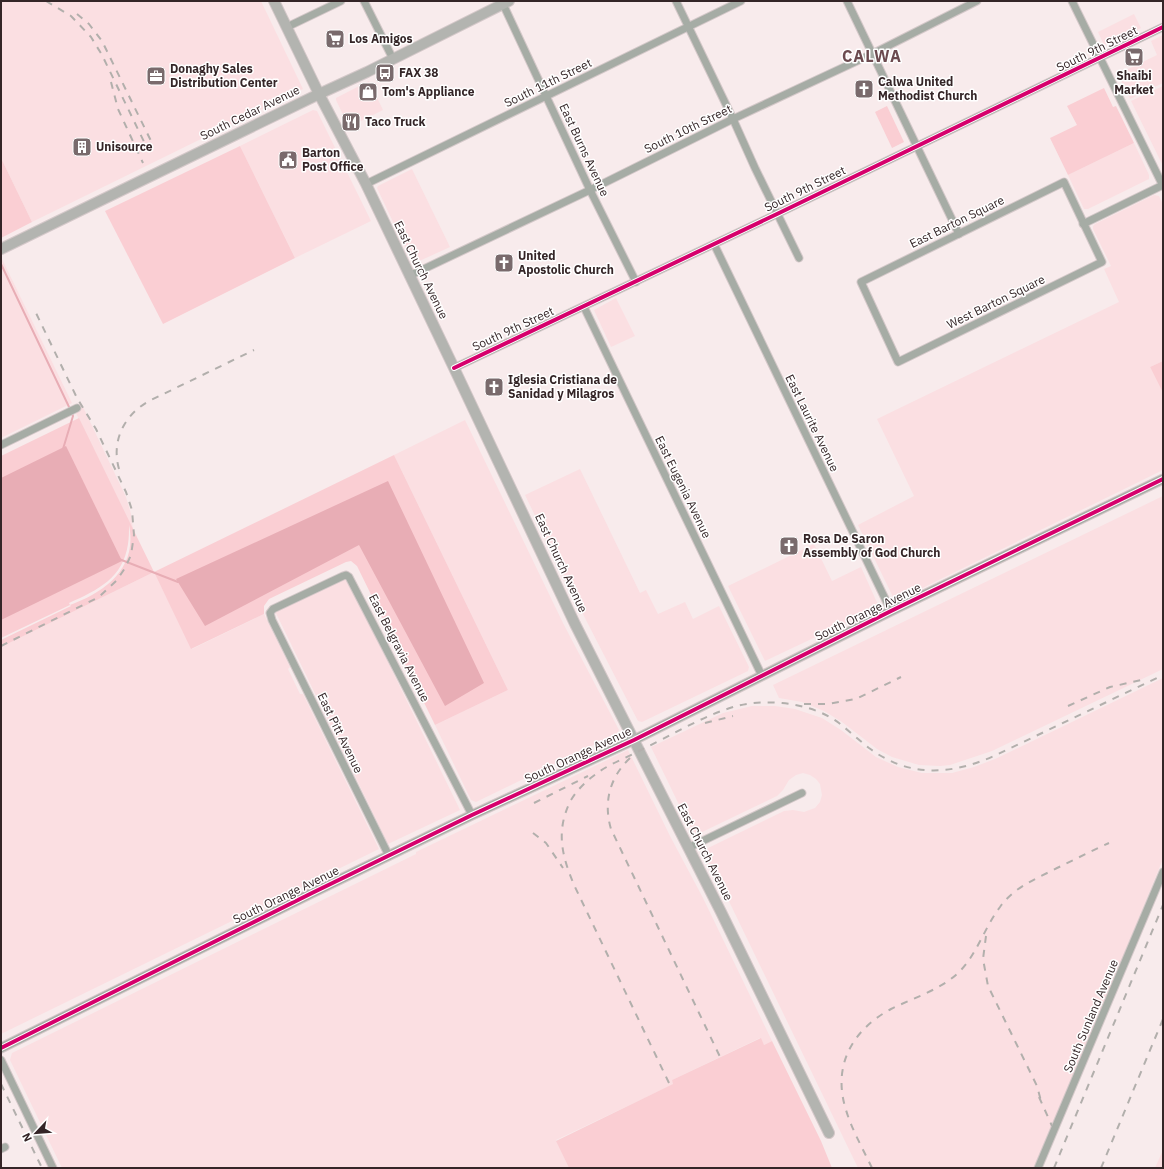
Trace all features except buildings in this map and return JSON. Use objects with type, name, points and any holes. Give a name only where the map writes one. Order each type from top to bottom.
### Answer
[{"type":"main road","name":"East Church Avenue","points":[[274,1],[319,94],[366,184],[574,622],[721,912],[828,1134]]},
{"type":"main road","name":"South Cedar Avenue","points":[[1,248],[393,59],[506,2]]},
{"type":"street","points":[[287,27],[341,1]]},
{"type":"street","points":[[364,1],[393,59]]},
{"type":"street","points":[[676,1],[799,258]]},
{"type":"street","name":"South 11th Street","points":[[366,184],[741,1]]},
{"type":"street","points":[[847,1],[959,234]]},
{"type":"street","name":"South 10th Street","points":[[409,276],[590,190],[733,119],[872,54],[977,1]]},
{"type":"street","points":[[1072,1],[1163,186],[1083,224]]},
{"type":"street","name":"East Burns Avenue","points":[[506,2],[590,190],[636,282]]},
{"type":"street","name":"South 9th Street","points":[[454,368],[636,282],[1163,27]]},
{"type":"street","name":"East Barton Square","points":[[898,362],[861,282],[1064,182],[1083,224]]},
{"type":"street","name":"West Barton Square","points":[[898,362],[1102,262],[1083,224]]},
{"type":"street","name":"East Laurite Avenue","points":[[714,244],[891,611]]},
{"type":"street","name":"East Eugenia Avenue","points":[[584,307],[762,676]]},
{"type":"street","points":[[1,445],[77,408]]},
{"type":"street","name":"South Orange Avenue","points":[[1,1048],[306,896],[472,815],[634,740],[891,611],[1163,479]]},
{"type":"street","name":"East Belgravia Avenue","points":[[272,620],[270,613],[273,608],[343,576],[346,575],[349,577],[472,815]]},
{"type":"street","name":"East Pitt Avenue","points":[[272,620],[389,856]]},
{"type":"street","points":[[688,848],[802,793]]},
{"type":"street","name":"South Sunland Avenue","points":[[1038,1168],[1163,872]]},
{"type":"street","points":[[1,1060],[52,1168]]},
{"type":"shaded area","points":[[1,1],[261,1],[303,89],[32,222],[1,158]]},
{"type":"shaded area","points":[[1134,14],[1141,28],[1104,45],[1098,32]]},
{"type":"shaded area","points":[[1163,35],[1163,83],[1130,99],[1118,74],[1157,55],[1151,41]]},
{"type":"shaded area","points":[[369,81],[383,110],[349,127],[336,98]]},
{"type":"shaded area","points":[[1163,86],[1163,166],[1131,101]]},
{"type":"shaded area","points":[[1104,88],[1113,107],[1116,106],[1134,143],[1068,175],[1050,138],[1077,125],[1067,106]]},
{"type":"shaded area","points":[[887,106],[904,142],[892,148],[875,112]]},
{"type":"shaded area","points":[[313,110],[317,111],[371,221],[295,258],[240,146]]},
{"type":"shaded area","points":[[1134,143],[1149,175],[1149,179],[1088,209],[1084,209],[1068,175]]},
{"type":"shaded area","points":[[240,146],[295,258],[163,324],[105,211]]},
{"type":"shaded area","points":[[1,158],[32,222],[1,238]]},
{"type":"shaded area","points":[[412,169],[450,247],[415,263],[412,262],[377,188],[378,186]]},
{"type":"shaded area","points":[[1154,195],[1159,196],[1163,204],[1163,361],[1150,367],[1163,393],[1163,470],[898,600],[894,599],[858,525],[914,496],[877,419],[1119,302],[1104,269],[1111,266],[1093,229],[1093,226]]},
{"type":"shaded area","points":[[2,259],[72,403],[1,438],[1,260]]},
{"type":"shaded area","points":[[616,298],[635,336],[611,347],[594,310]]},
{"type":"shaded area","points":[[1163,361],[1163,393],[1150,367]]},
{"type":"shaded area","points":[[83,407],[126,497],[131,514],[133,530],[75,411]]},
{"type":"shaded area","points":[[79,418],[154,572],[1,647],[1,640],[71,606],[70,605],[1,638],[1,456]],"holes":[[[129,525],[130,540],[124,566],[116,576],[95,593],[83,600],[70,605],[69,603],[99,588],[115,574],[121,566],[125,556]]]},
{"type":"shaded area","points":[[465,420],[563,623],[619,730],[616,734],[476,802],[471,800],[435,725],[508,690],[394,455]]},
{"type":"shaded area","points":[[66,446],[122,561],[1,620],[1,478]]},
{"type":"shaded area","points":[[394,455],[508,690],[435,725],[357,566],[351,561],[269,599],[264,606],[264,614],[191,649],[154,572]]},
{"type":"shaded area","points":[[580,469],[640,593],[646,590],[658,614],[685,602],[693,619],[719,606],[749,667],[748,671],[642,722],[638,721],[586,620],[525,495]]},
{"type":"shaded area","points":[[388,481],[484,683],[445,706],[359,545],[205,626],[176,579]]},
{"type":"shaded area","points":[[1163,496],[1163,669],[992,751],[950,765],[940,766],[919,765],[892,757],[877,749],[842,722],[824,711],[802,702],[779,698],[773,685]]},
{"type":"shaded area","points":[[814,544],[832,581],[861,567],[879,607],[765,661],[728,586]]},
{"type":"shaded area","points":[[154,572],[192,649],[264,614],[290,667],[288,669],[300,694],[303,694],[379,849],[1,1034],[1,647]]},
{"type":"shaded area","points":[[345,574],[460,810],[388,844],[274,609]]},
{"type":"shaded area","points":[[1163,678],[1163,859],[1036,1168],[858,1168],[724,891],[704,855],[706,849],[784,811],[793,810],[804,812],[815,808],[820,802],[822,795],[820,784],[810,775],[803,773],[796,775],[789,780],[777,796],[698,834],[695,834],[686,819],[651,747],[723,713],[752,706],[775,706],[795,709],[822,718],[841,730],[876,757],[898,767],[922,773],[952,773],[995,759]]},
{"type":"shaded area","points":[[628,750],[670,836],[703,898],[772,1041],[764,1045],[760,1038],[672,1080],[674,1084],[556,1140],[569,1168],[62,1168],[10,1060],[12,1053],[416,854],[416,852]]},
{"type":"shaded area","points":[[761,1038],[764,1045],[772,1041],[821,1141],[832,1168],[569,1168],[556,1141],[673,1084],[672,1080]]},
{"type":"shaded area","points":[[1163,1150],[1163,1168],[1155,1168]]},
{"type":"waterway","points":[[1,264],[70,409]]},
{"type":"waterway","points":[[63,449],[73,416],[72,413]]},
{"type":"waterway","points":[[119,559],[178,582]]},
{"type":"railway","points":[[46,1],[71,16],[91,37],[102,55],[148,150]]},
{"type":"railway","points":[[77,14],[89,24],[102,41],[153,145]]},
{"type":"railway","points":[[111,82],[118,109],[143,163]]},
{"type":"railway","points":[[1,646],[99,597],[117,580],[125,568],[131,555],[134,535],[132,510],[126,492],[96,429],[77,398],[36,313]]},
{"type":"railway","points":[[119,469],[117,459],[118,439],[126,421],[140,407],[149,401],[254,350]]},
{"type":"railway","points":[[669,1083],[575,887],[570,876],[564,854],[562,833],[566,811],[573,796],[601,770],[713,714],[737,706],[760,703],[790,704],[819,712],[839,723],[869,748],[884,758],[899,765],[915,769],[946,770],[962,767],[994,756],[1163,675]]},
{"type":"railway","points":[[804,704],[827,704],[856,699],[901,677]]},
{"type":"railway","points":[[1068,706],[1110,687],[1146,679]]},
{"type":"railway","points":[[705,723],[733,716]]},
{"type":"railway","points":[[630,758],[617,773],[610,790],[608,809],[611,829],[722,1061]]},
{"type":"railway","points":[[534,803],[588,776]]},
{"type":"railway","points":[[533,833],[546,843],[563,868]]},
{"type":"railway","points":[[872,1168],[851,1125],[842,1094],[844,1064],[856,1039],[866,1027],[877,1018],[891,1009],[935,989],[958,973],[965,966],[975,950],[994,915],[1012,894],[1033,880],[1109,843]]},
{"type":"railway","points":[[1054,1168],[1163,905]]},
{"type":"railway","points":[[986,936],[983,959],[988,986],[1037,1086],[1041,1101]]},
{"type":"railway","points":[[1101,1168],[1163,1019]]},
{"type":"railway","points":[[1,1084],[42,1168]]},
{"type":"railway","points":[[1039,1097],[1052,1126]]},
{"type":"cycle path","points":[[454,368],[777,214],[1163,27]]},
{"type":"cycle path","points":[[1,1048],[312,893],[472,815],[634,740],[891,611],[1163,479]]},
{"type":"place","name":"Los Amigos","points":[[335,39]]},
{"type":"place","name":"Shaibi Market","points":[[1134,57]]},
{"type":"place","name":"FAX 38","points":[[385,73]]},
{"type":"place","name":"Donaghy Sales Distribution Center","points":[[156,76]]},
{"type":"place","name":"Calwa United Methodist Church","points":[[864,89]]},
{"type":"place","name":"Tom's Appliance","points":[[368,92]]},
{"type":"place","name":"Taco Truck","points":[[351,122]]},
{"type":"place","name":"Unisource","points":[[82,147]]},
{"type":"place","name":"Barton Post Office","points":[[288,160]]},
{"type":"place","name":"United Apostolic Church","points":[[504,263]]},
{"type":"place","name":"Iglesia Cristiana de Sanidad y Milagros","points":[[494,387]]},
{"type":"place","name":"Rosa De Saron Assembly of God Church","points":[[789,546]]},
{"type":"district","name":"CALWA","points":[[872,56]]}]
